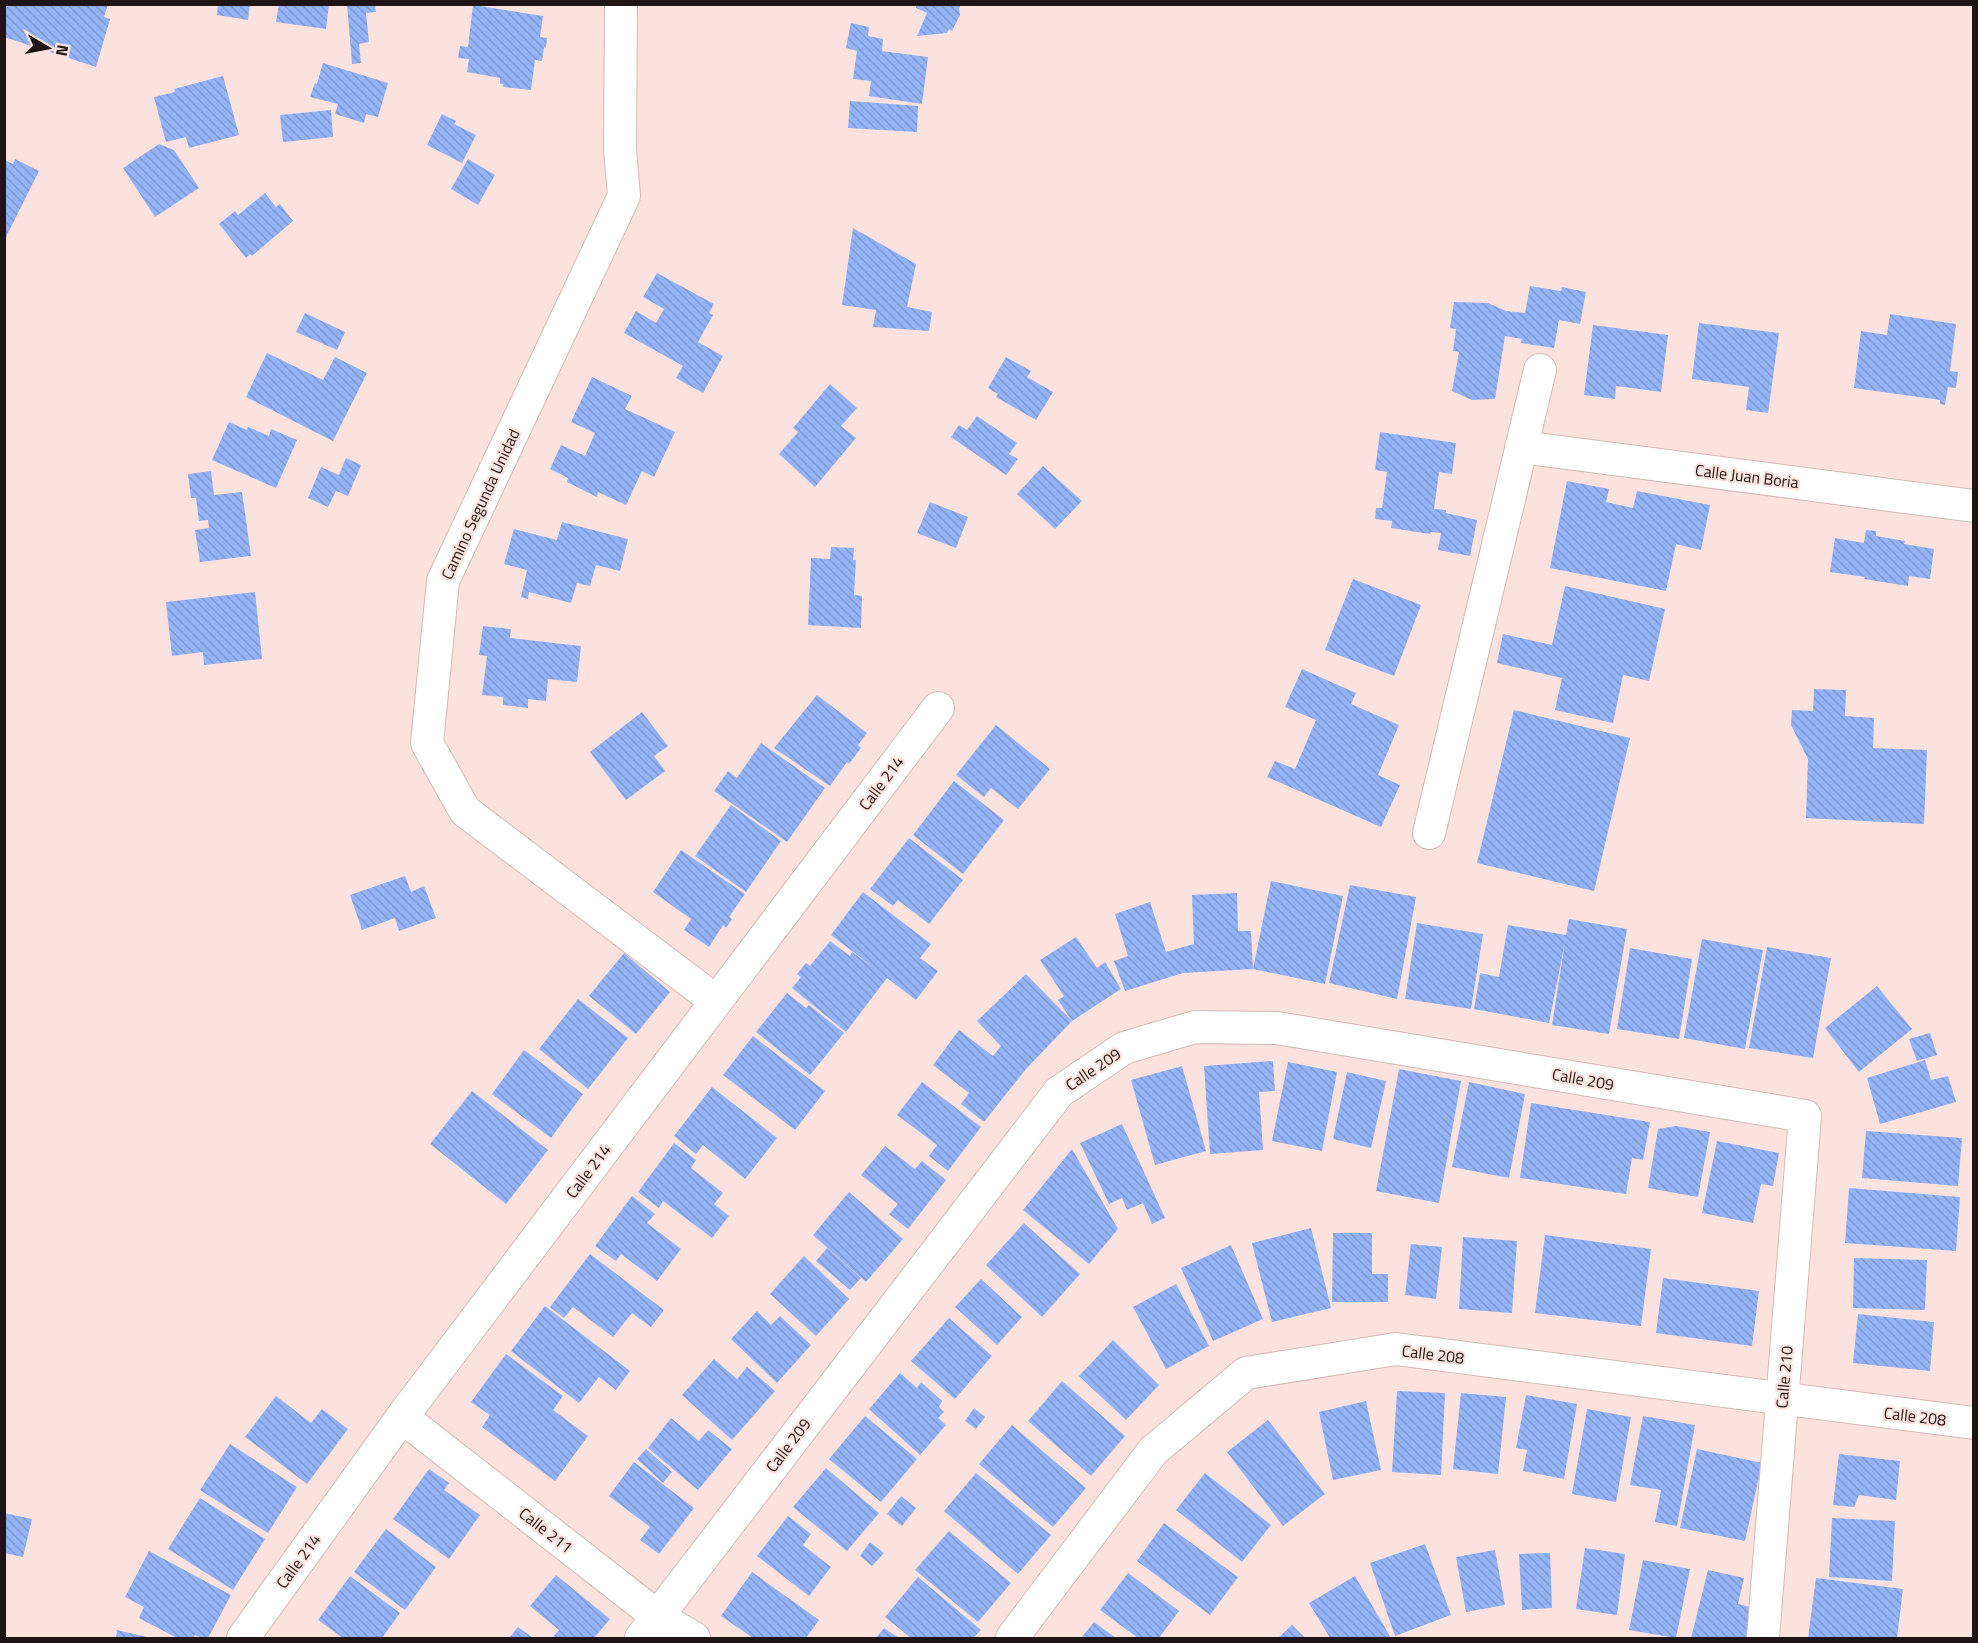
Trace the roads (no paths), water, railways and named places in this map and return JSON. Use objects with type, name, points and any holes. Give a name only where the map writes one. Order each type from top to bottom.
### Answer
[{"type":"street","name":"Camino Segunda Unidad","points":[[621,4],[620,149],[624,196],[443,581],[427,742],[465,811],[716,1001]]},
{"type":"street","points":[[1429,833],[1540,370]]},
{"type":"street","name":"Calle Juan Boria","points":[[1521,447],[1974,506]]},
{"type":"street","name":"Calle 214","points":[[243,1638],[402,1418],[938,708]]},
{"type":"street","name":"Calle 209","points":[[649,1627],[1059,1092],[1124,1048],[1195,1027],[1277,1028],[1805,1116]]},
{"type":"street","name":"Calle 210","points":[[1763,1638],[1805,1116]]},
{"type":"street","name":"Calle 208","points":[[1012,1638],[1153,1451],[1246,1373],[1396,1349],[1974,1423]]},
{"type":"street","name":"Calle 211","points":[[402,1418],[649,1627],[694,1638]]}]
